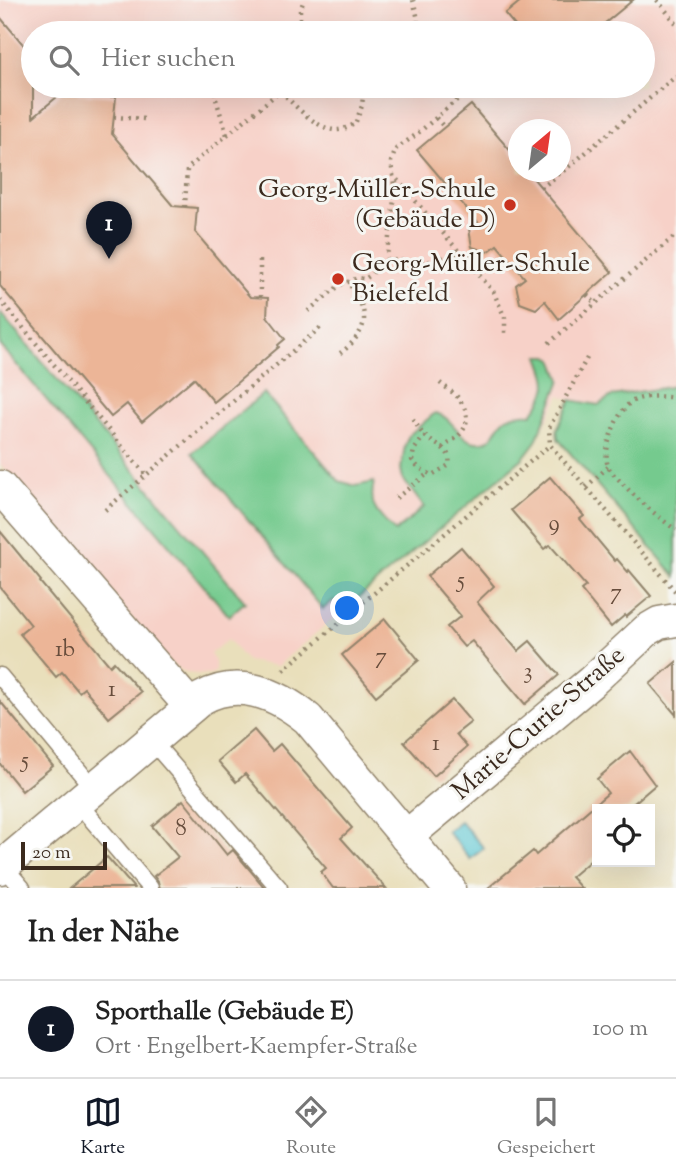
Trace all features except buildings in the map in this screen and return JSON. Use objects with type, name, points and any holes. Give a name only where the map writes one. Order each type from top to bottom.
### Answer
[{"type":"street","points":[[0,487],[191,707]]},
{"type":"street","name":"Marie-Curie-Straße","points":[[406,837],[591,682],[647,630],[659,623],[676,620]]},
{"type":"street","points":[[6,871],[86,796],[191,707],[214,691],[229,688],[263,693],[295,708],[308,719],[449,888]]},
{"type":"lane","points":[[0,676],[150,888]]},
{"type":"lane","points":[[152,741],[279,888]]},
{"type":"path","points":[[300,21],[304,0]]},
{"type":"path","points":[[413,0],[418,21]]},
{"type":"path","points":[[657,0],[676,23]]},
{"type":"path","points":[[655,94],[676,76]]},
{"type":"path","points":[[216,98],[227,135]]},
{"type":"path","points":[[185,207],[187,169],[268,98]]},
{"type":"path","points":[[288,98],[323,127],[336,131],[355,124],[363,98]]},
{"type":"path","points":[[387,260],[395,192],[391,162],[396,149],[459,98]]},
{"type":"path","points":[[541,188],[650,98]]},
{"type":"path","points":[[114,117],[145,119]]},
{"type":"path","points":[[436,118],[444,127]]},
{"type":"path","points":[[393,175],[493,291],[505,318],[505,333]]},
{"type":"path","points":[[549,343],[676,234]]},
{"type":"path","points":[[308,311],[340,285],[358,278],[366,279],[379,262],[428,262],[480,250]]},
{"type":"path","points":[[260,255],[260,297]]},
{"type":"path","points":[[340,353],[349,348],[362,327],[365,316],[348,281]]},
{"type":"path","points":[[587,295],[595,303]]},
{"type":"path","points":[[0,300],[146,475]]},
{"type":"path","points":[[105,510],[321,327]]},
{"type":"path","points":[[587,358],[549,428],[550,445],[676,593]]},
{"type":"path","points":[[440,383],[461,401],[468,421],[466,428],[442,448]]},
{"type":"path","points":[[676,398],[645,397],[625,407],[612,433],[606,460],[608,467],[652,513],[676,530]]},
{"type":"path","points":[[413,419],[424,436],[447,450],[450,458],[449,465],[432,475],[419,468],[412,460],[414,450],[424,436]]},
{"type":"path","points":[[263,693],[286,667],[550,445]]},
{"type":"path","points":[[586,487],[608,467]]},
{"type":"path","points":[[396,498],[429,473]]},
{"type":"shaded area","name":"Georg-Müller-Schule Bielefeld","points":[[0,0],[676,0],[676,386],[612,396],[598,405],[560,395],[536,441],[523,458],[277,666],[247,661],[228,639],[210,654],[215,661],[215,672],[210,675],[186,673],[170,663],[0,464]]},
{"type":"green space","points":[[0,312],[245,602],[229,616],[0,345]]},
{"type":"green space","points":[[539,356],[553,359],[561,380],[536,441],[523,458],[344,610],[334,600],[323,609],[192,453],[264,393],[339,481],[356,486],[374,482],[372,498],[376,510],[395,532],[424,507],[403,479],[401,469],[409,435],[435,413],[446,419],[465,437],[483,442],[491,438],[508,417],[532,414],[543,398],[547,386]]},
{"type":"green space","points":[[676,386],[676,577],[558,439],[557,429],[571,400],[598,405],[612,396]]},
{"type":"water","points":[[460,821],[484,848],[470,859],[447,831]]},
{"type":"place","name":"Georg-Müller-Schule (Gebäude D)","points":[[510,205]]},
{"type":"place","name":"Sporthalle (Gebäude E)","points":[[109,259]]},
{"type":"place","name":"Georg-Müller-Schule Bielefeld","points":[[338,279]]}]
